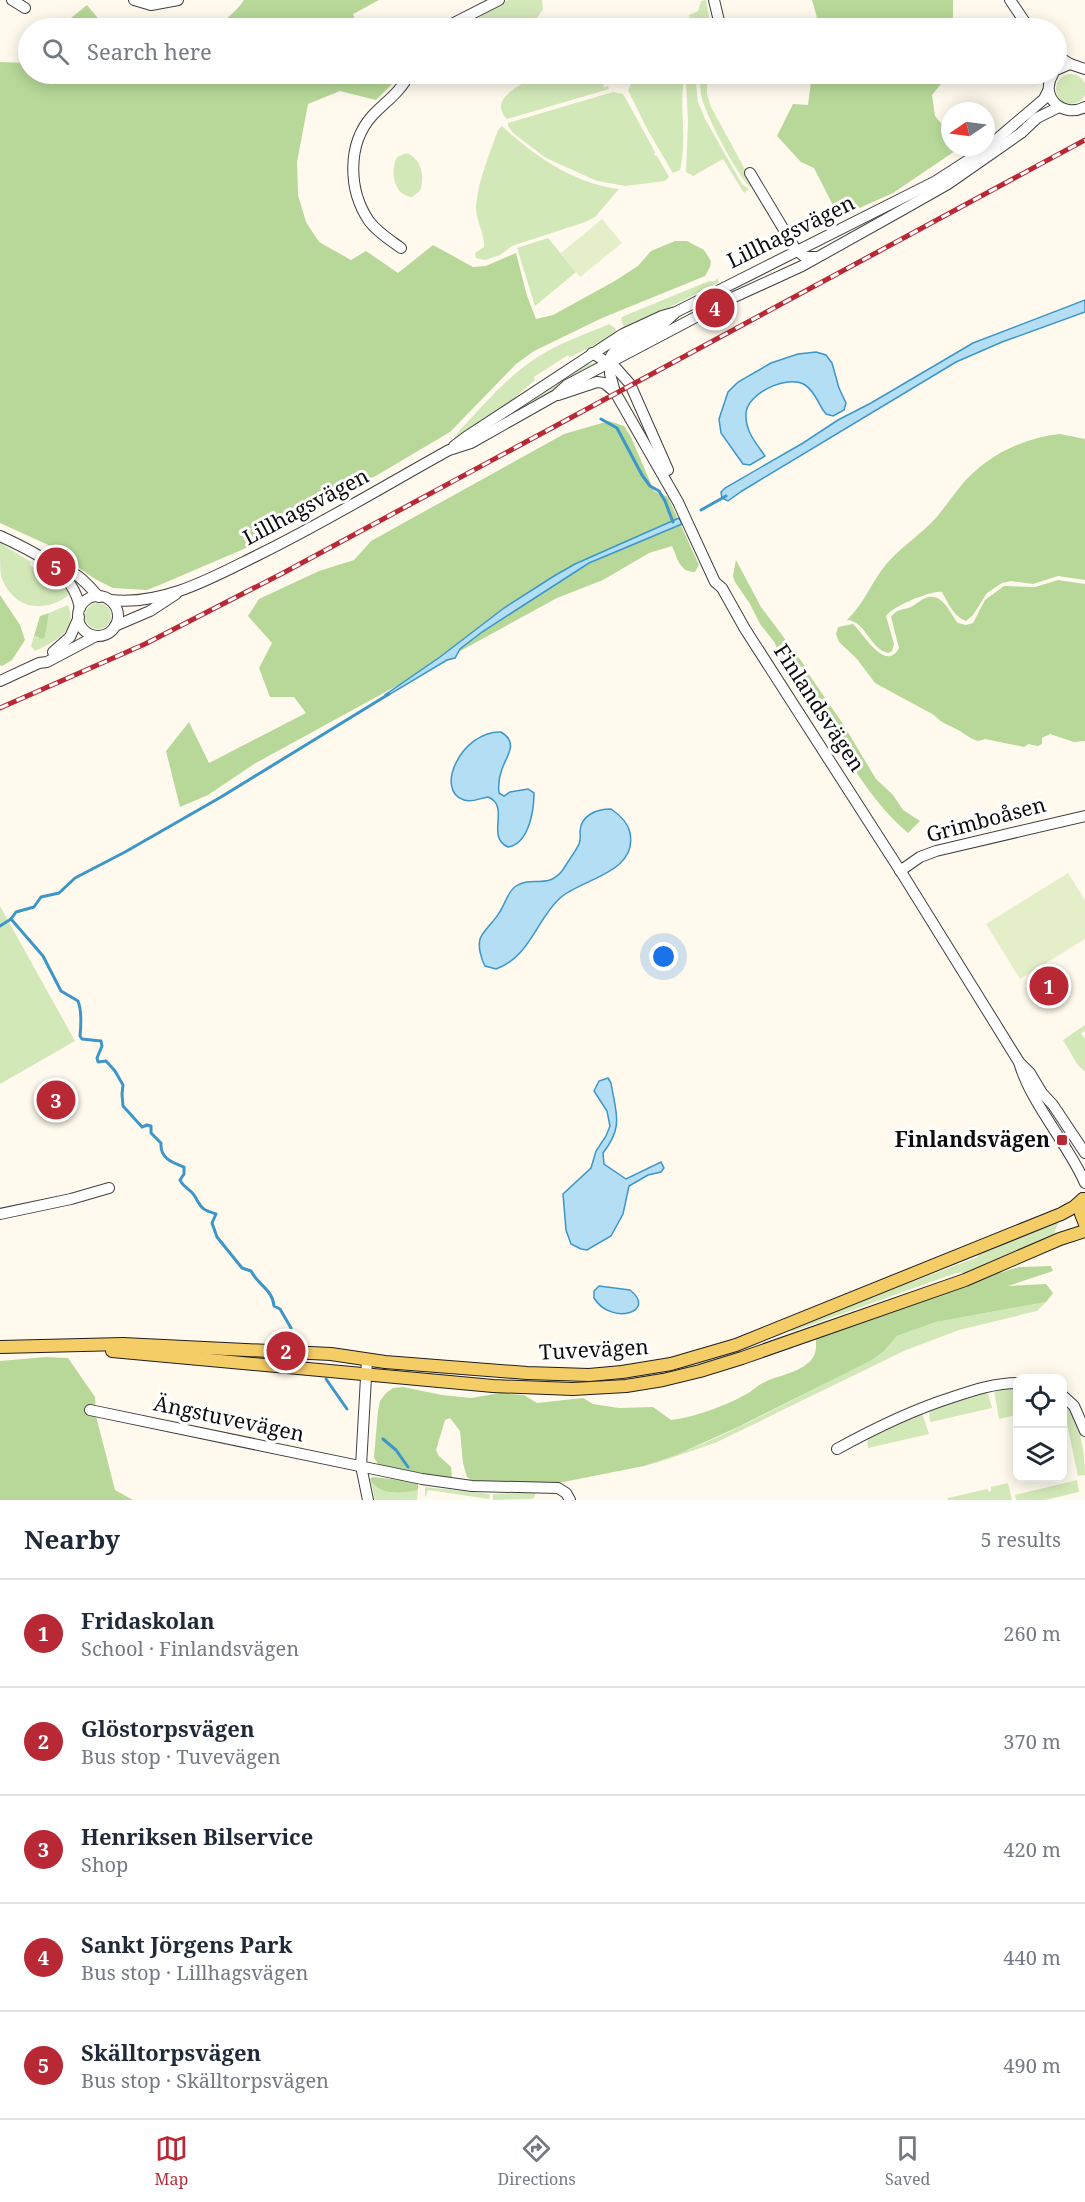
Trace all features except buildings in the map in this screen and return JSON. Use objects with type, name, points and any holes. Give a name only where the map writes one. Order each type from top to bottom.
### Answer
[{"type":"main road","name":"Tuvevägen","points":[[1084,1197],[1081,1214],[1085,1224]]},
{"type":"main road","name":"Tuvevägen","points":[[0,1347],[123,1344],[331,1354],[368,1360],[555,1375],[622,1372],[671,1364],[736,1344],[1061,1214],[1074,1208],[1084,1197]]},
{"type":"main road","name":"Tuvevägen","points":[[75,1346],[493,1386],[550,1389],[601,1388],[663,1380],[742,1358],[965,1280],[1060,1239],[1085,1231]]},
{"type":"street","points":[[12,0],[25,8]]},
{"type":"street","points":[[134,0],[150,6],[178,0]]},
{"type":"street","points":[[464,18],[499,0]]},
{"type":"street","points":[[714,0],[718,18]]},
{"type":"street","points":[[1010,0],[1022,18]]},
{"type":"street","points":[[1067,62],[1085,69]]},
{"type":"street","points":[[401,248],[376,229],[368,219],[357,192],[353,165],[355,151],[365,127],[372,116],[394,96],[402,84]]},
{"type":"street","name":"Lillhagsvägen","points":[[39,663],[46,662],[96,636],[107,634],[115,627],[150,611],[179,592],[299,535],[449,450],[465,436],[623,334],[662,315],[676,312],[936,181],[1006,133],[1044,99],[1050,84]]},
{"type":"street","points":[[1048,91],[1052,100],[1059,107]]},
{"type":"street","name":"Lillhagsvägen","points":[[449,450],[471,443],[556,395],[567,385],[818,256],[948,184],[1020,133],[1037,118],[1059,107],[1072,111],[1085,107]]},
{"type":"street","points":[[750,173],[796,250],[804,257],[818,256]]},
{"type":"street","points":[[758,285],[793,261],[796,250]]},
{"type":"street","points":[[609,363],[616,349],[664,323],[676,312]]},
{"type":"street","name":"Finlandsvägen","points":[[630,384],[627,363],[632,352]]},
{"type":"street","name":"Finlandsvägen","points":[[592,353],[620,371],[630,384],[667,468],[704,542],[722,588],[761,655],[1019,1062],[1030,1073],[1085,1153]]},
{"type":"street","name":"Finlandsvägen","points":[[609,363],[615,392],[673,492],[715,582],[722,588]]},
{"type":"street","points":[[556,395],[597,382],[604,383],[615,392]]},
{"type":"street","points":[[0,536],[56,567],[74,586],[84,630],[96,636]]},
{"type":"street","points":[[56,567],[62,567],[75,574],[105,599],[117,612],[115,627]]},
{"type":"street","name":"Lillhagsvägen","points":[[105,599],[137,602],[179,592]]},
{"type":"street","points":[[79,613],[89,599],[105,599]]},
{"type":"street","name":"Lillhagsvägen","points":[[0,681],[39,663],[65,643],[79,613]]},
{"type":"street","name":"Grimboåsen","points":[[900,871],[920,857],[936,851],[1085,816]]},
{"type":"street","name":"Finlandsvägen","points":[[1019,1062],[1023,1078],[1062,1140],[1085,1183]]},
{"type":"street","points":[[0,1214],[71,1199],[109,1188]]},
{"type":"street","points":[[368,1360],[361,1466],[368,1500]]},
{"type":"street","points":[[837,1449],[881,1424],[924,1406],[988,1386],[1013,1383]]},
{"type":"street","points":[[1067,1400],[1074,1406],[1085,1431]]},
{"type":"street","name":"Ängstuvevägen","points":[[90,1410],[361,1466],[472,1486],[558,1488],[566,1493],[570,1500]]},
{"type":"green space","points":[[244,0],[379,0],[353,14],[354,18],[227,18]]},
{"type":"green space","points":[[508,0],[542,0],[543,9],[537,18],[477,18]]},
{"type":"green space","points":[[706,0],[709,18],[690,18],[689,15],[698,11],[701,1]]},
{"type":"green space","points":[[812,0],[953,0],[953,18],[817,18]]},
{"type":"green space","points":[[87,5],[98,18],[71,18]]},
{"type":"green space","points":[[0,62],[18,63],[18,84],[392,84],[376,100],[340,91],[308,104],[297,162],[298,195],[306,222],[319,242],[351,260],[366,251],[398,273],[433,245],[473,267],[486,266],[516,253],[527,296],[536,319],[553,315],[613,282],[638,266],[651,251],[675,241],[687,241],[704,250],[711,261],[705,276],[602,318],[534,351],[516,364],[450,432],[379,474],[253,545],[147,590],[113,588],[95,579],[55,548],[0,523]]},
{"type":"green space","points":[[1071,74],[1084,83],[1086,89],[1084,95],[1071,104],[1061,99],[1056,89],[1058,84],[1067,84],[1067,75]]},
{"type":"green space","points":[[522,84],[603,84],[609,89],[507,119],[501,104],[504,98]]},
{"type":"green space","points":[[631,84],[683,84],[680,170],[673,173],[647,129],[628,90]]},
{"type":"green space","points":[[686,84],[696,84],[698,102],[705,119],[742,184],[749,189],[744,193],[723,159],[693,176],[686,172],[688,122]]},
{"type":"green space","points":[[700,84],[707,84],[711,107],[747,173],[752,188],[746,183],[724,148],[706,110]]},
{"type":"green space","points":[[811,84],[941,84],[932,95],[935,116],[941,123],[941,156],[948,156],[893,193],[839,217],[814,168],[801,162],[777,136],[793,104],[808,105]]},
{"type":"green space","points":[[613,92],[623,94],[626,99],[655,152],[654,155],[657,156],[669,177],[665,181],[626,186],[597,181],[546,158],[513,133],[508,126],[508,123]]},
{"type":"green space","points":[[502,126],[541,158],[556,167],[587,181],[619,189],[596,216],[588,221],[512,246],[500,255],[485,260],[476,258],[475,253],[484,247],[476,211],[477,196],[498,130]]},
{"type":"green space","points":[[407,153],[419,164],[422,175],[420,191],[412,197],[401,192],[394,175],[397,157]]},
{"type":"green space","points":[[602,219],[622,243],[580,277],[561,253]]},
{"type":"green space","points":[[548,238],[576,272],[535,306],[517,248]]},
{"type":"green space","points":[[717,278],[719,282],[627,329],[624,328],[621,318],[624,316],[709,281],[715,281]]},
{"type":"green space","points":[[609,324],[618,334],[570,357],[568,355],[534,377],[535,380],[511,401],[454,438],[518,371],[557,346]]},
{"type":"green space","points":[[598,362],[602,364],[504,418],[583,365]]},
{"type":"green space","points":[[609,421],[624,426],[654,491],[668,497],[699,565],[695,572],[682,567],[672,546],[649,553],[603,580],[557,598],[254,764],[208,795],[180,807],[166,751],[189,722],[209,763],[306,713],[294,697],[270,697],[259,668],[272,643],[248,616],[259,599],[319,571],[354,560],[371,541],[564,434]]},
{"type":"green space","points":[[1060,434],[1085,439],[1085,580],[1058,576],[1033,584],[1011,581],[1002,583],[987,593],[973,615],[966,621],[955,613],[942,592],[921,596],[896,608],[886,616],[894,644],[892,651],[888,653],[876,646],[859,625],[847,620],[886,564],[931,523],[960,487],[980,467],[1018,445]]},
{"type":"green space","points":[[0,543],[31,562],[30,565],[50,579],[68,589],[69,595],[49,605],[39,606],[29,605],[12,595],[1,576]]},
{"type":"green space","points":[[736,560],[761,607],[802,662],[876,779],[893,795],[903,810],[920,821],[908,833],[882,807],[859,777],[778,652],[775,643],[760,624],[735,582],[733,576]]},
{"type":"green space","points":[[1058,580],[1085,584],[1085,741],[1074,742],[1050,734],[1042,738],[1042,744],[1038,746],[1028,744],[1024,747],[985,739],[978,741],[973,739],[875,683],[857,659],[839,642],[836,634],[838,627],[853,624],[881,654],[893,655],[899,648],[891,617],[897,611],[911,607],[928,597],[934,597],[946,606],[958,623],[966,625],[973,623],[985,600],[1004,586],[1035,587]]},
{"type":"green space","points":[[0,595],[20,625],[25,640],[12,660],[2,666],[0,665]]},
{"type":"green space","points":[[98,603],[108,606],[111,616],[108,626],[98,629],[88,626],[85,616],[88,606]]},
{"type":"green space","points":[[68,605],[71,614],[67,629],[50,644],[35,651],[31,646],[34,636],[45,637],[49,613]]},
{"type":"green space","points":[[49,613],[45,637],[42,639],[34,636],[40,616]]},
{"type":"green space","points":[[1068,873],[1085,900],[1085,939],[1020,979],[986,924]]},
{"type":"green space","points":[[0,906],[75,1041],[0,1084]]},
{"type":"green space","points":[[1085,1025],[1085,1031],[1081,1033],[1085,1039],[1085,1072],[1077,1064],[1063,1040]]},
{"type":"green space","points":[[1060,1220],[1055,1230],[1056,1237],[975,1272],[956,1273],[791,1332],[791,1330],[866,1299],[978,1257],[978,1254]]},
{"type":"green space","points":[[1051,1266],[1053,1271],[1008,1286],[1046,1284],[1053,1293],[1046,1302],[936,1322],[897,1336],[883,1352],[872,1360],[738,1427],[676,1455],[644,1466],[558,1483],[474,1482],[467,1477],[463,1463],[460,1431],[450,1418],[445,1420],[436,1450],[451,1467],[452,1478],[379,1466],[374,1457],[380,1401],[393,1388],[403,1387],[471,1398],[500,1393],[524,1395],[537,1403],[583,1398],[593,1404],[619,1408],[653,1407],[671,1420],[722,1406],[767,1381],[806,1365],[816,1350],[816,1338],[983,1278],[1019,1267]]},
{"type":"green space","points":[[1046,1302],[1037,1311],[959,1330],[906,1350],[715,1443],[644,1466],[732,1431],[872,1360],[883,1352],[897,1336],[936,1322]]},
{"type":"green space","points":[[46,1357],[68,1358],[95,1397],[96,1416],[115,1490],[133,1500],[0,1500],[0,1361]]},
{"type":"green space","points":[[1013,1388],[1013,1416],[999,1419],[994,1390]]},
{"type":"green space","points":[[986,1392],[992,1408],[930,1421],[929,1410]]},
{"type":"green space","points":[[1067,1408],[1074,1417],[1083,1447],[1085,1475],[1078,1476],[1067,1424]]},
{"type":"green space","points":[[922,1413],[929,1434],[868,1448],[867,1436]]},
{"type":"green space","points":[[372,1477],[418,1482],[418,1490],[398,1493],[384,1491],[374,1485],[370,1479]]},
{"type":"green space","points":[[370,1479],[374,1485],[384,1491],[398,1493],[418,1490],[417,1500],[375,1500]]},
{"type":"green space","points":[[1077,1480],[1079,1492],[1045,1500],[1016,1500],[1015,1495]]},
{"type":"green space","points":[[1008,1483],[1012,1500],[947,1500],[987,1489],[989,1492],[991,1487]]},
{"type":"green space","points":[[425,1487],[490,1494],[489,1499],[428,1490],[425,1498]]},
{"type":"green space","points":[[536,1492],[534,1498],[531,1499],[493,1500],[493,1494]]},
{"type":"water","points":[[1085,300],[1085,312],[1002,342],[956,362],[728,501],[722,498],[721,492],[725,488],[973,343]]},
{"type":"water","points":[[816,352],[826,355],[832,363],[846,403],[844,410],[833,416],[826,414],[812,391],[797,382],[778,384],[769,388],[753,399],[746,414],[749,431],[765,456],[750,465],[743,464],[721,433],[719,419],[728,392],[738,382],[771,363],[798,354]]},
{"type":"water","points":[[679,518],[682,524],[589,563],[482,632],[460,649],[455,658],[447,660],[387,696],[385,695],[504,608],[554,576],[575,564]]},
{"type":"water","points":[[501,732],[511,745],[500,775],[499,793],[504,796],[510,792],[528,789],[534,793],[529,825],[521,840],[508,847],[501,842],[498,836],[498,807],[495,801],[488,797],[473,801],[464,800],[455,794],[452,785],[452,774],[456,762],[464,751],[474,741],[487,734]]},
{"type":"water","points":[[611,809],[623,819],[629,829],[630,846],[625,857],[606,873],[569,891],[560,898],[517,956],[496,969],[485,966],[480,953],[480,939],[501,910],[510,892],[522,883],[545,881],[556,877],[579,844],[583,821],[595,812]]},
{"type":"water","points":[[608,1078],[611,1083],[617,1120],[614,1135],[603,1153],[604,1164],[626,1179],[661,1162],[664,1168],[661,1172],[648,1175],[629,1186],[623,1214],[611,1236],[587,1250],[571,1244],[566,1230],[563,1194],[591,1168],[596,1151],[610,1126],[607,1111],[594,1091],[599,1081]]},
{"type":"water","points":[[599,1286],[630,1290],[639,1304],[629,1313],[611,1312],[602,1307],[594,1298],[594,1291]]},
{"type":"waterway","points":[[601,419],[617,428],[642,475],[650,486],[659,491],[665,501],[673,522]]},
{"type":"waterway","points":[[701,510],[726,496]]},
{"type":"waterway","points":[[0,926],[11,919],[16,912],[34,907],[41,897],[59,893],[75,878],[221,797],[389,694]]},
{"type":"waterway","points":[[11,919],[43,956],[61,991],[78,1001],[81,1014],[80,1036],[82,1039],[101,1041],[98,1062],[106,1061],[123,1085],[123,1106],[142,1127],[151,1126],[151,1133],[161,1143],[164,1156],[184,1167],[184,1174],[180,1180],[202,1207],[216,1214],[212,1223],[217,1237],[242,1268],[251,1271],[271,1296],[274,1306],[280,1309],[291,1328]]},
{"type":"waterway","points":[[326,1379],[347,1409]]},
{"type":"waterway","points":[[383,1439],[396,1450],[408,1467]]},
{"type":"railway","points":[[0,708],[145,644],[285,572],[1085,140]]},
{"type":"place","name":"Sankt Jörgens Park","points":[[715,308]]},
{"type":"place","name":"Skälltorpsvägen","points":[[56,567]]},
{"type":"place","name":"Fridaskolan","points":[[1049,986]]},
{"type":"place","name":"Henriksen Bilservice","points":[[56,1100]]},
{"type":"place","name":"Finlandsvägen","points":[[1062,1140]]},
{"type":"place","name":"Glöstorpsvägen","points":[[286,1351]]}]
